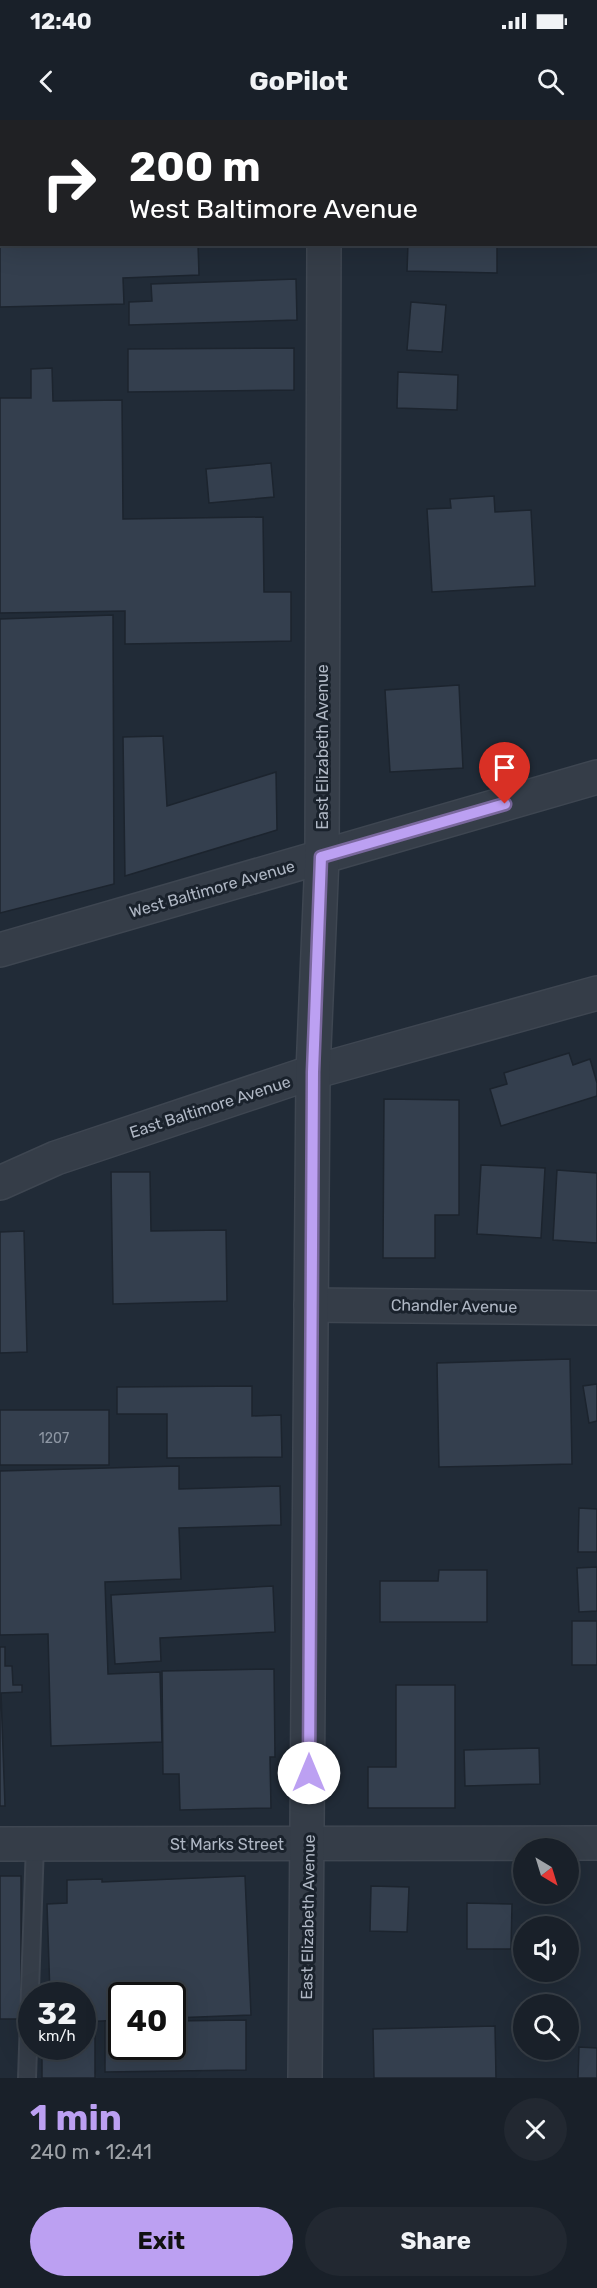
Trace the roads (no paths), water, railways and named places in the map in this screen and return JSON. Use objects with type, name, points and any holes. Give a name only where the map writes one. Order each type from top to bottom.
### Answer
[{"type":"street","name":"East Elizabeth Avenue","points":[[305,2078],[309,1844],[313,1072],[321,857],[324,246]]},
{"type":"street","name":"West Baltimore Avenue","points":[[0,950],[597,777]]},
{"type":"street","name":"East Baltimore Avenue","points":[[0,1183],[56,1158],[313,1072],[597,993]]},
{"type":"street","name":"Chandler Avenue","points":[[311,1305],[597,1308]]},
{"type":"street","name":"St Marks Street","points":[[0,1844],[597,1843]]},
{"type":"lane","points":[[27,2078],[35,1844]]}]
